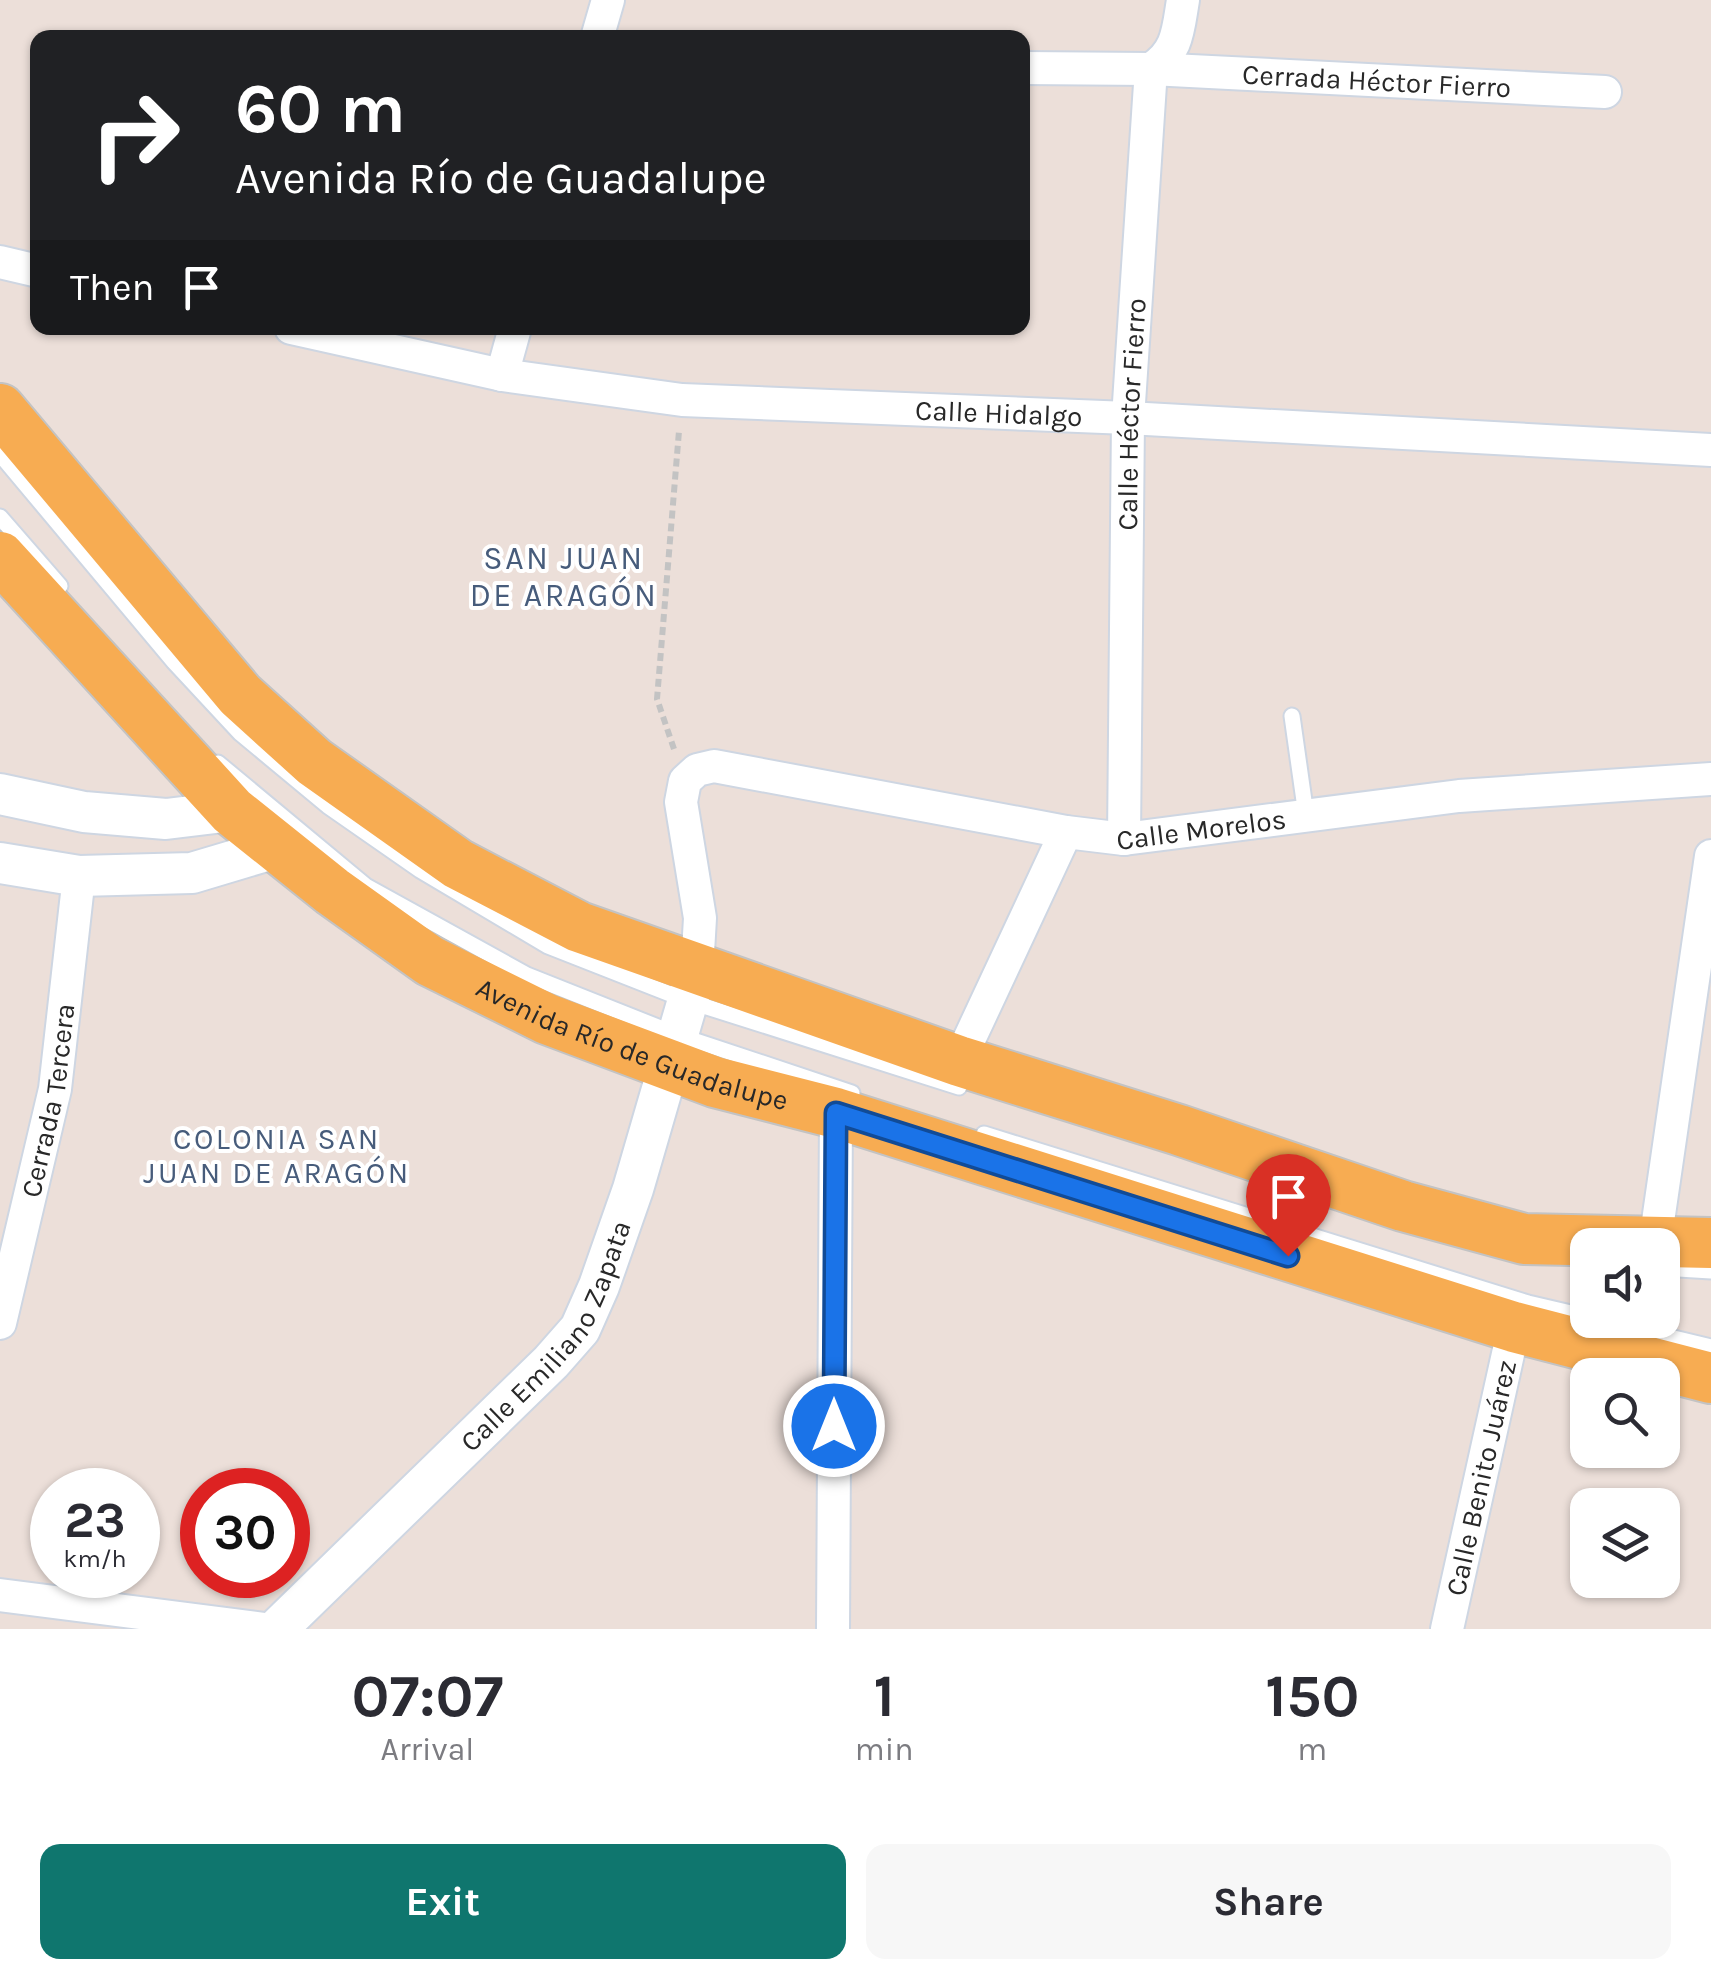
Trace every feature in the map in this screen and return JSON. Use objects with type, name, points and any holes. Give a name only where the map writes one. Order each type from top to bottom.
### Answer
[{"type":"main road","name":"Avenida Río de Guadalupe","points":[[0,410],[240,695],[314,762],[458,864],[579,927],[683,1018],[715,1082],[848,1104],[1514,1327],[1711,1378]]},
{"type":"main road","name":"Avenida Río de Guadalupe","points":[[0,557],[232,811],[332,891],[430,961],[547,1019],[683,1018],[963,1075],[1180,1130],[1404,1206],[1524,1239],[1570,1244]]},
{"type":"main road","name":"Avenida Río de Guadalupe","points":[[1680,1251],[1711,1244]]},
{"type":"street","points":[[599,30],[608,0]]},
{"type":"street","points":[[1150,70],[1165,60],[1176,44],[1183,0]]},
{"type":"street","name":"Cerrada Héctor Fierro","points":[[1030,68],[1150,70],[1605,92]]},
{"type":"street","name":"Calle Héctor Fierro","points":[[1124,838],[1128,418],[1150,70]]},
{"type":"street","points":[[0,262],[30,269]]},
{"type":"street","name":"Calle Hidalgo","points":[[323,335],[502,374],[682,400],[1128,418],[1711,450]]},
{"type":"street","points":[[502,374],[514,335]]},
{"type":"street","name":"Calle Morelos","points":[[691,775],[714,766],[1066,832],[1124,838],[1459,796],[1711,779]]},
{"type":"street","points":[[683,1018],[700,918],[681,802],[691,775]]},
{"type":"street","points":[[0,794],[84,812],[166,818],[232,811]]},
{"type":"street","points":[[963,1075],[1066,832]]},
{"type":"street","points":[[0,863],[79,876],[192,873],[279,846]]},
{"type":"street","points":[[1663,1228],[1711,856]]},
{"type":"street","name":"Cerrada Tercera","points":[[0,1323],[55,1089],[79,876]]},
{"type":"street","name":"Calle Emiliano Zapata","points":[[276,1629],[552,1362],[580,1329],[634,1189],[683,1018]]},
{"type":"street","points":[[829,1626],[848,1104]]},
{"type":"street","name":"Calle Benito Juárez","points":[[1447,1629],[1514,1327]]},
{"type":"street","points":[[0,1595],[265,1629]]},
{"type":"lane","points":[[0,454],[240,734],[328,806],[420,870],[548,946],[683,1018]]},
{"type":"lane","points":[[0,518],[66,592]]},
{"type":"lane","points":[[1292,716],[1306,815]]},
{"type":"lane","points":[[209,756],[366,886],[527,975],[683,1018]]},
{"type":"lane","points":[[975,1131],[1570,1314]]},
{"type":"lane","points":[[1680,1261],[1711,1271]]},
{"type":"lane","points":[[1673,1338],[1711,1347]]},
{"type":"path","points":[[682,400],[657,699],[691,775]]},
{"type":"district","name":"SAN JUAN DE ARAGÓN","points":[[564,576]]},
{"type":"district","name":"COLONIA SAN JUAN DE ARAGÓN","points":[[277,1156]]},
{"type":"route","points":[[834,1426],[836,1113],[1288,1256]]}]
